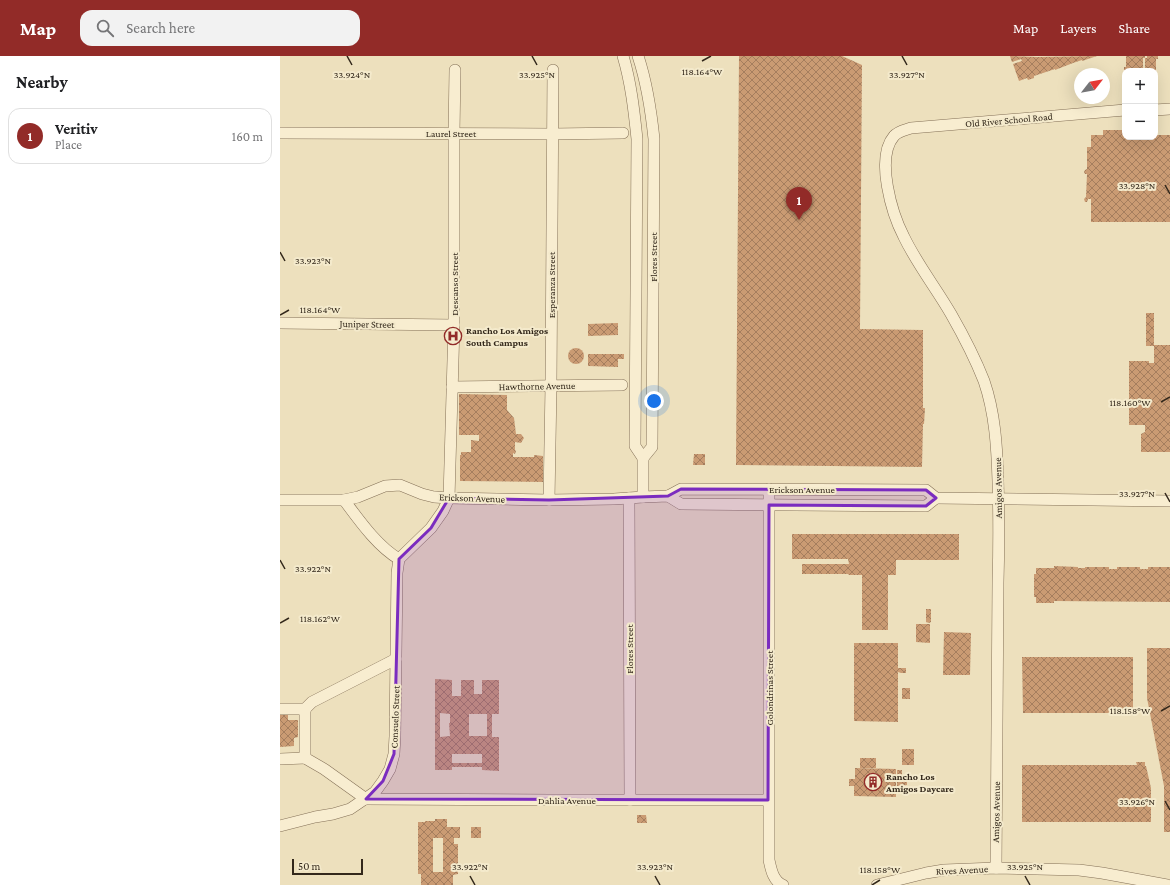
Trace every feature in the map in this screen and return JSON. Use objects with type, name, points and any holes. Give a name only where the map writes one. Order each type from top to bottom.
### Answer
[{"type":"street","name":"Flores Street","points":[[623,56],[634,102],[638,139],[635,446],[643,458],[643,496]]},
{"type":"street","name":"Flores Street","points":[[638,56],[645,78],[652,112],[654,139],[652,447],[643,458]]},
{"type":"street","name":"Descanso Street","points":[[449,498],[454,325],[455,70]]},
{"type":"street","name":"Esperanza Street","points":[[549,500],[553,70]]},
{"type":"street","points":[[1158,110],[1170,109]]},
{"type":"street","name":"Old River School Road","points":[[895,135],[902,130],[925,126],[967,124],[1122,110]]},
{"type":"street","name":"Laurel Street","points":[[280,133],[623,133]]},
{"type":"street","name":"Amigos Avenue","points":[[895,135],[889,144],[886,154],[886,169],[889,195],[896,220],[904,238],[952,316],[973,356],[984,381],[991,406],[996,435],[999,498],[996,868]]},
{"type":"street","name":"Juniper Street","points":[[280,323],[454,325]]},
{"type":"street","name":"Hawthorne Avenue","points":[[452,387],[622,385]]},
{"type":"street","name":"Erickson Avenue","points":[[280,500],[344,500],[358,497],[385,486],[400,485],[422,494],[434,497],[449,498],[549,500],[629,498],[643,496],[668,496],[681,489],[769,489],[926,490],[936,498],[1170,501]]},
{"type":"street","name":"Golondrinas Street","points":[[769,489],[769,860],[772,875],[782,884]]},
{"type":"street","name":"Erickson Avenue","points":[[668,496],[681,504],[769,505],[926,506],[936,498]]},
{"type":"street","points":[[344,500],[389,554],[399,559],[431,528],[443,511],[449,498]]},
{"type":"street","name":"Flores Street","points":[[629,498],[630,800]]},
{"type":"street","name":"Consuelo Street","points":[[280,826],[350,809],[374,792],[383,781],[390,768],[394,754],[396,736],[396,573],[399,559]]},
{"type":"street","points":[[280,709],[305,709],[312,702],[396,659]]},
{"type":"street","points":[[305,709],[306,758]]},
{"type":"street","points":[[280,759],[306,758],[366,799]]},
{"type":"street","name":"Dahlia Avenue","points":[[366,799],[768,800]]},
{"type":"street","name":"Rives Avenue","points":[[877,885],[944,870],[996,868],[1079,870],[1167,885]]},
{"type":"highlighted area","points":[[681,489],[926,490],[936,498],[926,506],[769,505],[768,800],[366,799],[383,781],[394,754],[399,559],[431,528],[449,498],[549,500],[668,496]]},
{"type":"building","points":[[739,56],[842,56],[862,65],[860,329],[923,330],[923,408],[925,408],[922,467],[736,465]]},
{"type":"building","points":[[1010,56],[1097,56],[1034,76],[1034,78],[1028,80],[1027,78],[1019,81],[1013,64],[1022,61],[1021,59],[1012,62]]},
{"type":"building","points":[[1126,56],[1145,56],[1145,58],[1143,58],[1143,68],[1124,68],[1126,67]]},
{"type":"building","points":[[1147,56],[1158,56],[1158,59],[1156,59],[1156,68],[1145,68],[1145,58],[1147,58]]},
{"type":"building","points":[[1103,130],[1122,130],[1122,140],[1158,140],[1158,135],[1170,135],[1170,222],[1091,222],[1091,199],[1088,199],[1087,202],[1085,202],[1084,199],[1086,197],[1087,174],[1084,172],[1087,169],[1087,147],[1091,147],[1091,135],[1103,135]]},
{"type":"building","points":[[1146,313],[1154,313],[1154,345],[1170,345],[1170,452],[1141,452],[1141,434],[1145,432],[1145,425],[1129,425],[1129,361],[1149,361],[1149,363],[1154,363],[1154,346],[1146,346]]},
{"type":"building","points":[[618,323],[618,335],[588,336],[588,324]]},
{"type":"building","points":[[576,348],[583,353],[584,356],[579,363],[576,364],[569,359],[568,356],[573,349]]},
{"type":"building","points":[[588,354],[624,354],[624,359],[618,359],[618,367],[588,366]]},
{"type":"building","points":[[459,394],[507,395],[507,410],[514,418],[516,434],[521,434],[524,438],[521,443],[515,442],[516,451],[515,454],[513,453],[513,457],[534,457],[534,455],[543,456],[543,482],[460,481],[461,452],[471,452],[471,440],[479,441],[479,435],[459,435]]},
{"type":"building","points":[[694,454],[705,454],[705,465],[693,465]]},
{"type":"building","points":[[792,534],[959,534],[959,560],[896,560],[896,575],[888,575],[888,630],[862,630],[862,575],[802,574],[802,564],[849,564],[848,559],[792,559]]},
{"type":"building","points":[[1054,566],[1078,568],[1109,567],[1109,569],[1117,569],[1117,567],[1140,567],[1140,569],[1148,569],[1148,567],[1170,567],[1170,602],[1054,601],[1054,603],[1036,603],[1036,597],[1034,597],[1034,574],[1036,574],[1036,568],[1054,568]]},
{"type":"building","points":[[926,609],[931,609],[931,622],[929,623],[926,622]]},
{"type":"building","points":[[916,624],[930,624],[930,643],[916,642]]},
{"type":"building","points":[[944,632],[971,633],[970,675],[943,675]]},
{"type":"building","points":[[854,643],[898,643],[898,668],[906,668],[906,673],[898,672],[898,722],[854,721]]},
{"type":"building","points":[[1147,648],[1170,648],[1170,832],[1164,832],[1164,786],[1147,698]]},
{"type":"building","points":[[1022,657],[1133,657],[1133,713],[1023,713]]},
{"type":"building","points":[[435,679],[452,680],[452,696],[461,696],[461,680],[474,680],[474,694],[482,694],[482,680],[499,680],[499,714],[492,714],[492,737],[499,737],[499,771],[482,770],[482,767],[452,767],[452,770],[435,770]],"holes":[[[440,713],[450,714],[450,736],[440,737]],[[469,714],[487,714],[487,736],[469,736]],[[452,754],[482,754],[482,763],[452,763]]]},
{"type":"building","points":[[902,688],[910,688],[910,699],[902,699]]},
{"type":"building","points":[[280,714],[288,714],[288,720],[298,720],[298,737],[294,738],[294,746],[280,747]]},
{"type":"building","points":[[902,749],[914,749],[914,765],[902,765]]},
{"type":"building","points":[[860,758],[876,758],[876,768],[860,768]]},
{"type":"building","points":[[1136,762],[1145,762],[1146,766],[1151,788],[1151,822],[1022,822],[1022,765],[1137,765]]},
{"type":"building","name":"Rancho Los Amigos Daycare","points":[[855,768],[896,769],[896,797],[854,796],[854,786],[849,786],[849,779],[855,779]]},
{"type":"building","points":[[897,770],[902,770],[902,775],[907,775],[907,785],[897,786]]},
{"type":"building","points":[[637,815],[646,815],[647,823],[637,823]]},
{"type":"building","points":[[435,819],[447,819],[447,827],[460,827],[460,838],[454,838],[454,844],[458,844],[458,874],[453,875],[453,885],[421,885],[421,874],[418,874],[418,822],[435,821]],"holes":[[[433,838],[443,838],[443,872],[433,872]]]},
{"type":"building","points":[[471,827],[481,827],[481,838],[471,838]]},
{"type":"place","name":"Veritiv","points":[[799,220]]},
{"type":"place","name":"Rancho Los Amigos South Campus","points":[[453,336]]},
{"type":"place","name":"Rancho Los Amigos Daycare","points":[[873,782]]}]
